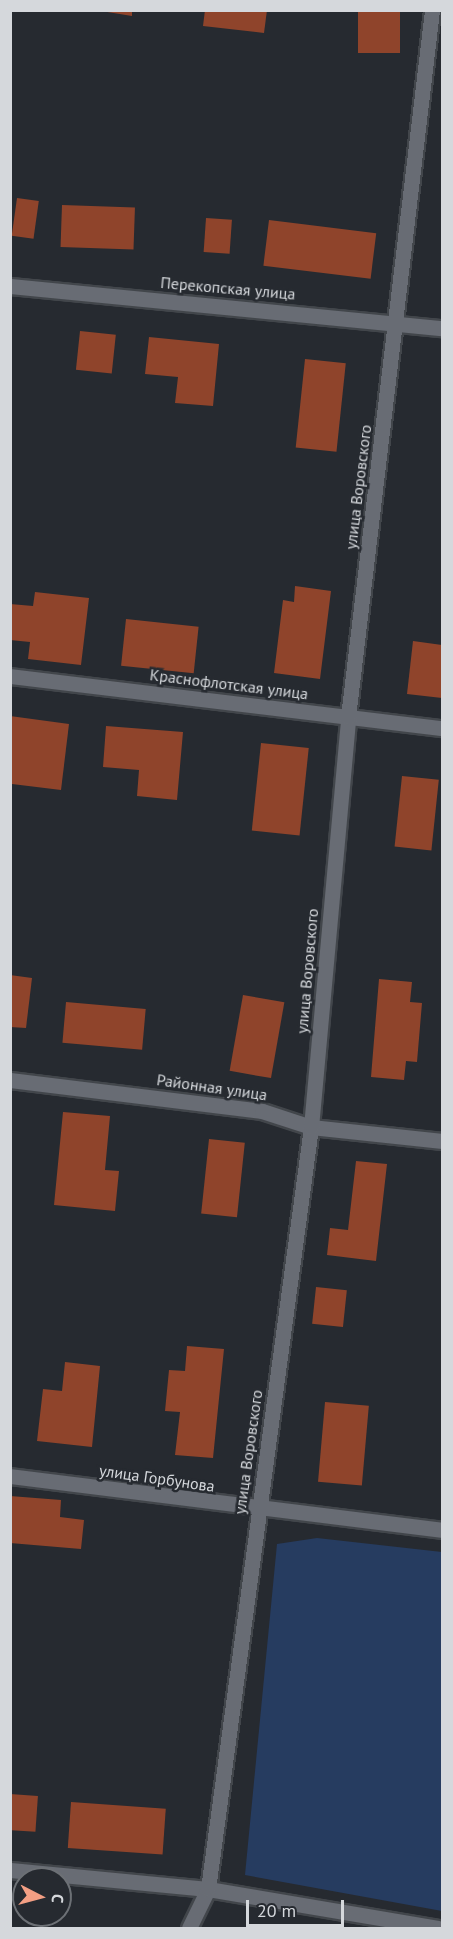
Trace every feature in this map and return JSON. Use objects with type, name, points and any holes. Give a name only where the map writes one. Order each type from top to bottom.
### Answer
[{"type":"street","name":"улица Воровского","points":[[189,1929],[208,1889],[311,1127],[348,717],[432,10]]},
{"type":"street","name":"Перекопская улица","points":[[10,286],[442,328]]},
{"type":"street","name":"Краснофлотская улица","points":[[10,676],[442,728]]},
{"type":"street","name":"Районная улица","points":[[10,1080],[262,1111],[311,1127],[442,1141]]},
{"type":"street","name":"улица Горбунова","points":[[10,1476],[258,1510],[442,1530]]},
{"type":"street","points":[[10,1870],[208,1889],[438,1929]]},
{"type":"shaded area","points":[[317,1538],[442,1552],[442,1911],[245,1875],[277,1544]]},
{"type":"building","points":[[95,10],[132,10],[132,16]]},
{"type":"building","points":[[205,10],[267,10],[264,33],[203,26]]},
{"type":"building","points":[[358,10],[400,10],[400,53],[358,53]]},
{"type":"building","points":[[17,198],[39,201],[33,239],[12,236]]},
{"type":"building","points":[[62,205],[135,208],[133,250],[61,247]]},
{"type":"building","points":[[206,218],[232,220],[230,254],[204,252]]},
{"type":"building","points":[[269,220],[376,233],[371,279],[263,266]]},
{"type":"building","points":[[80,331],[116,335],[112,374],[76,370]]},
{"type":"building","points":[[149,337],[219,344],[213,406],[175,403],[178,377],[145,374]]},
{"type":"building","points":[[305,359],[346,363],[336,452],[296,448]]},
{"type":"building","points":[[295,586],[331,591],[320,679],[274,673],[283,600],[294,602]]},
{"type":"building","points":[[35,592],[89,598],[81,665],[28,659],[30,642],[10,640],[10,604],[33,606]]},
{"type":"building","points":[[126,619],[199,627],[194,673],[121,666]]},
{"type":"building","points":[[413,641],[442,645],[442,698],[407,694]]},
{"type":"building","points":[[10,716],[69,724],[61,790],[12,784]]},
{"type":"building","points":[[106,726],[183,732],[177,800],[137,796],[139,770],[103,767]]},
{"type":"building","points":[[261,743],[309,748],[300,836],[252,831]]},
{"type":"building","points":[[402,776],[439,780],[431,850],[395,847]]},
{"type":"building","points":[[10,975],[32,978],[26,1028],[10,1027]]},
{"type":"building","points":[[379,979],[412,982],[410,1002],[422,1003],[417,1062],[406,1061],[404,1080],[371,1077]]},
{"type":"building","points":[[243,995],[284,1002],[271,1078],[230,1071]]},
{"type":"building","points":[[66,1002],[146,1009],[142,1050],[62,1043]]},
{"type":"building","points":[[63,1112],[110,1116],[105,1170],[119,1171],[115,1211],[54,1205]]},
{"type":"building","points":[[209,1139],[245,1143],[237,1217],[201,1214]]},
{"type":"building","points":[[356,1161],[387,1164],[376,1261],[327,1255],[330,1228],[348,1230]]},
{"type":"building","points":[[316,1287],[347,1290],[343,1327],[312,1324]]},
{"type":"building","points":[[187,1346],[224,1349],[213,1458],[175,1455],[180,1412],[165,1411],[169,1370],[185,1371]]},
{"type":"building","points":[[65,1362],[100,1366],[92,1447],[37,1441],[43,1389],[62,1391]]},
{"type":"building","points":[[325,1402],[369,1406],[362,1486],[318,1482]]},
{"type":"building","points":[[10,1496],[61,1500],[60,1517],[84,1520],[81,1549],[10,1543]]},
{"type":"building","points":[[10,1794],[38,1796],[35,1832],[10,1830]]},
{"type":"building","points":[[71,1802],[166,1809],[163,1855],[68,1848]]}]
